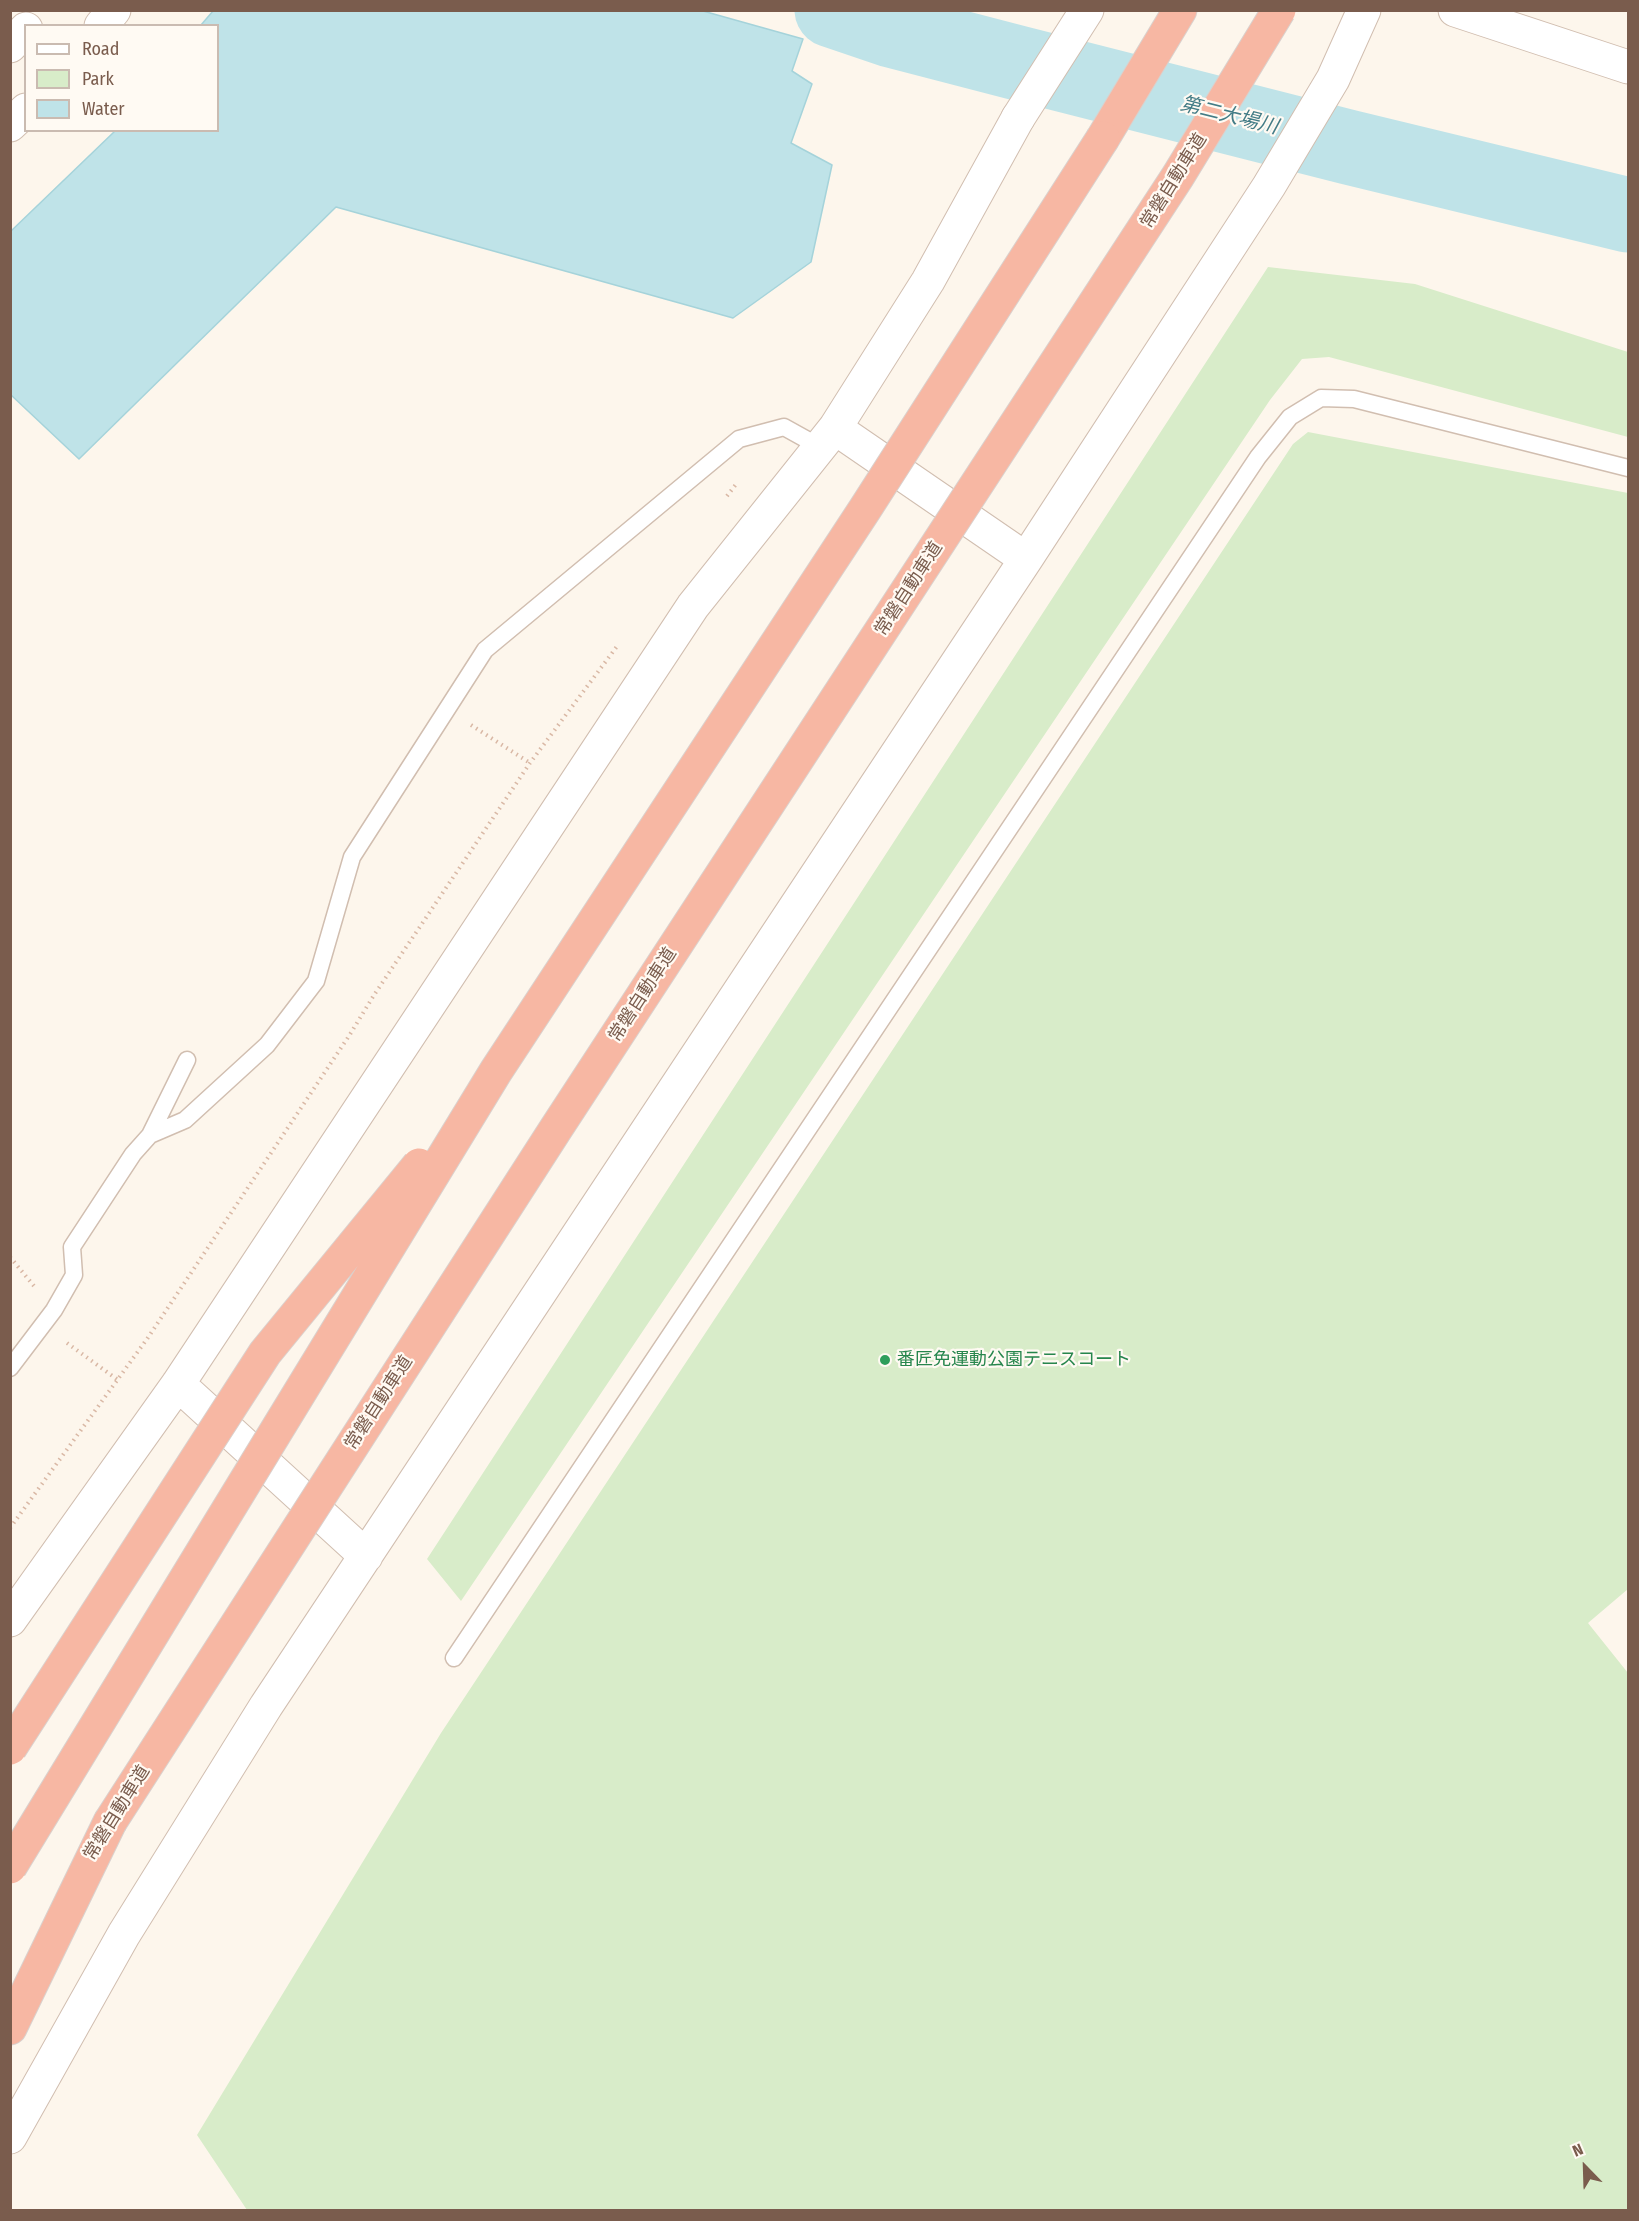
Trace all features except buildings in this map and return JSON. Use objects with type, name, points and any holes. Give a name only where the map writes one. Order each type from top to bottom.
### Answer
[{"type":"highway","points":[[10,1867],[496,1071],[866,509],[1102,138],[1180,10]]},
{"type":"highway","name":"常磐自動車道","points":[[10,1983],[110,1822],[557,1127],[1178,176],[1279,10]]},
{"type":"highway","points":[[10,1748],[264,1353],[496,1071]]},
{"type":"highway","points":[[10,2028],[110,1822]]},
{"type":"street","points":[[31,24],[43,10]]},
{"type":"street","points":[[103,24],[114,10]]},
{"type":"street","points":[[10,1620],[178,1384],[693,606],[828,437],[928,281],[1018,118],[1087,10]]},
{"type":"street","points":[[10,2137],[124,1934],[266,1707],[1026,559],[1269,186],[1333,79],[1364,10]]},
{"type":"street","points":[[1455,10],[1629,67]]},
{"type":"street","points":[[10,46],[24,31]]},
{"type":"street","points":[[10,125],[24,112]]},
{"type":"street","points":[[828,437],[1026,559]]},
{"type":"street","points":[[178,1384],[366,1556]]},
{"type":"lane","points":[[454,1658],[1252,467],[1290,417],[1321,399],[1354,399],[1629,468]]},
{"type":"lane","points":[[150,1134],[185,1120],[267,1045],[316,981],[352,857],[484,650],[739,439],[784,427],[828,437]]},
{"type":"lane","points":[[10,1368],[54,1310],[74,1275],[72,1247],[133,1154],[150,1134],[187,1060]]},
{"type":"path","points":[[726,498],[740,480]]},
{"type":"path","points":[[10,1528],[160,1319],[374,995],[531,763],[621,640]]},
{"type":"path","points":[[462,720],[531,763]]},
{"type":"path","points":[[42,1325],[118,1380]]},
{"type":"green space","points":[[1268,267],[1415,284],[1628,352],[1628,437],[1329,357],[1302,359],[1270,400],[461,1601],[427,1559]]},
{"type":"green space","points":[[1308,432],[1628,493],[1628,1589],[1588,1623],[1628,1673],[1628,2210],[247,2210],[197,2135],[441,1733],[1293,444]]},
{"type":"water","points":[[213,11],[703,11],[803,39],[792,71],[812,84],[791,143],[832,165],[811,262],[733,318],[336,207],[79,459],[11,395],[11,231],[114,132],[219,132],[219,24],[202,24]]},
{"type":"waterway","name":"第二大場川","points":[[832,10],[891,30],[1018,63],[1628,215]]},
{"type":"place","name":"番匠免運動公園テニスコート","points":[[885,1360]]}]
